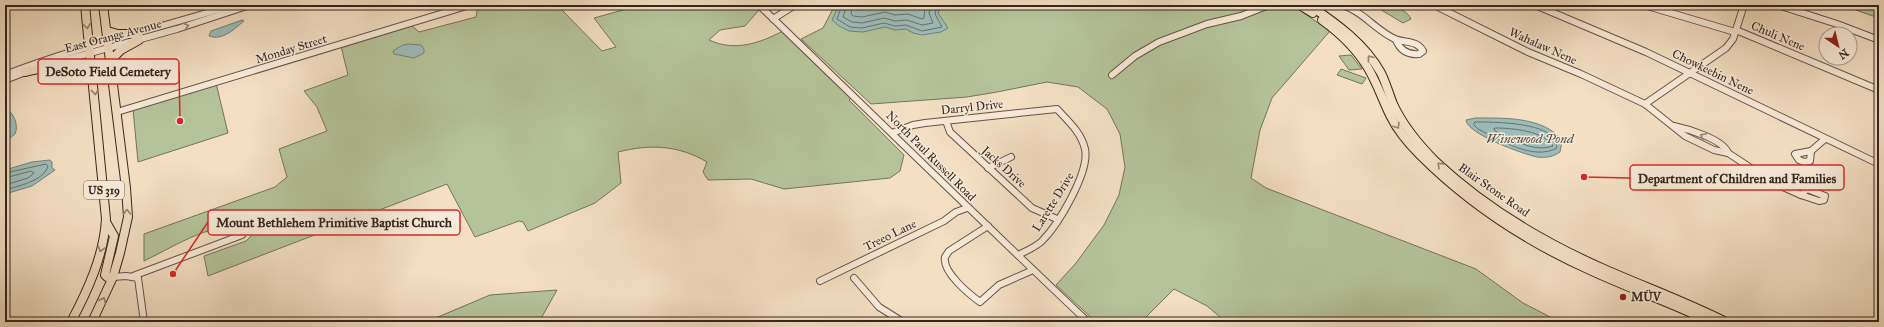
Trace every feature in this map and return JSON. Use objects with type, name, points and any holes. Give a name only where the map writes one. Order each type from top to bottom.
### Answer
[{"type":"main road","name":"US 319","points":[[71,322],[90,283],[102,247],[106,222],[105,194],[91,50],[85,5]]},
{"type":"main road","name":"US 319","points":[[92,322],[113,277],[128,217],[126,188],[103,5]]},
{"type":"main road","name":"Blair Stone Road","points":[[1300,5],[1328,24],[1348,42],[1372,74],[1388,112],[1406,139],[1440,175],[1591,271],[1726,322]]},
{"type":"main road","name":"Blair Stone Road","points":[[1309,5],[1338,24],[1351,36],[1370,58],[1381,74],[1396,109],[1415,139],[1467,192]]},
{"type":"main road","points":[[107,31],[139,37]]},
{"type":"main road","points":[[110,61],[121,50],[139,37]]},
{"type":"main road","points":[[25,72],[67,64],[81,64],[92,69]]},
{"type":"main road","points":[[1372,74],[1381,74]]},
{"type":"main road","points":[[1406,139],[1415,139]]},
{"type":"main road","points":[[106,222],[114,236],[105,275],[107,277],[113,277]]},
{"type":"main road","name":"Blair Stone Road","points":[[1694,310],[1711,322]]},
{"type":"street","name":"East Orange Avenue","points":[[139,37],[233,5]]},
{"type":"street","name":"East Orange Avenue","points":[[5,80],[91,50],[250,5]]},
{"type":"street","name":"Monday Street","points":[[117,112],[470,5]]},
{"type":"street","name":"North Paul Russell Road","points":[[759,5],[1088,322]]},
{"type":"street","points":[[773,19],[795,5]]},
{"type":"street","points":[[1112,75],[1135,56],[1159,42],[1207,24],[1241,16],[1269,5]]},
{"type":"street","points":[[1342,5],[1362,14],[1396,40],[1400,47],[1410,54],[1419,54],[1423,51],[1420,46],[1416,44],[1396,40]]},
{"type":"street","name":"Wahalaw Nene","points":[[1434,5],[1528,52],[1582,74],[1645,104],[1685,136],[1714,150],[1728,153],[1774,183],[1801,195]]},
{"type":"street","name":"Chowkeebin Nene","points":[[1535,5],[1582,26],[1630,44],[1879,164]]},
{"type":"street","name":"Chuli Nene","points":[[1644,5],[1735,31],[1879,90]]},
{"type":"street","points":[[1645,104],[1726,48],[1735,31],[1744,5]]},
{"type":"street","points":[[1778,5],[1837,24],[1879,40]]},
{"type":"street","name":"East Orange Avenue","points":[[5,75],[40,62],[91,50]]},
{"type":"street","name":"Darryl Drive","points":[[892,132],[913,125],[1057,109]]},
{"type":"street","name":"Larette Drive","points":[[1018,255],[1041,242],[1082,178],[1086,158],[1079,134],[1057,109]]},
{"type":"street","name":"Jacks Drive","points":[[946,121],[950,132],[1032,208],[1057,219]]},
{"type":"street","points":[[1811,151],[1825,139]]},
{"type":"street","points":[[988,168],[1011,158]]},
{"type":"street","name":"Treeo Lane","points":[[820,281],[944,221],[956,212],[968,208]]},
{"type":"street","points":[[988,226],[949,251],[945,256],[944,263],[947,269],[969,294],[980,302],[1000,285],[1033,270]]},
{"type":"street","points":[[113,277],[133,276],[242,235]]},
{"type":"street","points":[[133,276],[139,280],[144,322]]},
{"type":"street","points":[[854,278],[879,307],[903,322]]},
{"type":"green space","points":[[478,5],[557,5],[602,51],[616,47],[594,18],[641,5],[754,5],[759,10],[745,26],[720,30],[709,40],[719,44],[738,46],[765,39],[783,31],[851,98],[849,100],[904,155],[900,171],[890,178],[784,189],[751,179],[708,180],[703,172],[707,162],[696,156],[675,149],[653,147],[630,149],[618,152],[621,183],[595,203],[528,231],[523,222],[519,221],[475,237],[447,184],[208,276],[204,256],[246,241],[253,234],[253,226],[238,225],[210,230],[183,241],[144,261],[144,234],[275,187],[287,177],[279,149],[327,131],[317,107],[304,91],[348,75],[341,46],[411,25],[419,32],[476,17]]},
{"type":"green space","points":[[835,5],[1292,5],[1330,31],[1272,98],[1260,130],[1251,178],[1266,188],[1476,269],[1523,303],[1560,322],[1226,322],[1207,306],[1174,289],[1141,322],[1096,322],[1056,285],[1076,263],[1104,225],[1119,195],[1125,167],[1120,134],[1107,109],[1078,87],[1047,82],[967,97],[871,104],[801,39],[823,28]]},
{"type":"green space","points":[[1373,5],[1395,7],[1404,11],[1411,19],[1403,23]]},
{"type":"green space","points":[[1841,5],[1866,5],[1879,9],[1879,18]]},
{"type":"green space","points":[[1351,55],[1362,69],[1349,70],[1339,56]]},
{"type":"green space","points":[[1341,69],[1366,78],[1362,84],[1337,75]]},
{"type":"green space","points":[[216,83],[228,133],[138,162],[133,109]]},
{"type":"green space","points":[[557,290],[539,322],[426,322],[490,295]]},
{"type":"water","points":[[839,5],[941,5],[938,13],[948,28],[941,32],[922,35],[913,33],[906,29],[895,30],[885,27],[863,32],[849,31],[839,26],[832,20]]},
{"type":"water","points":[[242,20],[244,21],[224,36],[209,36],[211,31]]},
{"type":"water","points":[[403,45],[421,45],[424,49],[424,53],[414,58],[394,54],[393,51]]},
{"type":"water","points":[[5,108],[11,113],[15,120],[16,131],[15,134],[5,142]]},
{"type":"water","name":"Winewood Pond","points":[[1475,118],[1522,120],[1545,127],[1562,141],[1560,152],[1552,156],[1537,157],[1509,148],[1485,137],[1469,125],[1466,120]]},
{"type":"water","points":[[50,160],[52,162],[52,168],[55,170],[32,186],[5,194],[5,170],[32,162]]},
{"type":"place","name":"DeSoto Field Cemetery","points":[[180,121]]},
{"type":"place","name":"Department of Children and Families","points":[[1584,177]]},
{"type":"place","name":"Mount Bethlehem Primitive Baptist Church","points":[[173,274]]},
{"type":"place","name":"MÜV","points":[[1623,297]]}]
